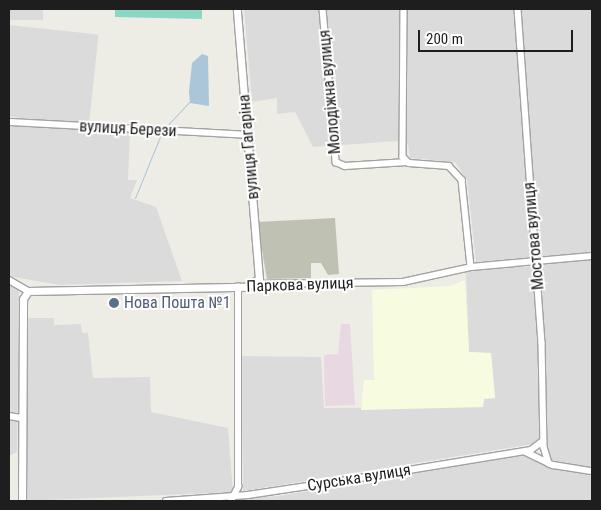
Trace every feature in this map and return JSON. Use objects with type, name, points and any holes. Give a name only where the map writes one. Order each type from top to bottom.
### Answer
[{"type":"street","name":"вулиця Гагаріна","points":[[237,9],[260,273],[254,284]]},
{"type":"street","name":"Молодіжна вулиця","points":[[323,9],[336,162],[345,166],[407,162]]},
{"type":"street","points":[[404,9],[403,155],[407,162],[449,166],[462,180],[471,267]]},
{"type":"street","name":"Мостова вулиця","points":[[518,9],[537,261],[544,436],[549,463]]},
{"type":"street","name":"вулиця Берези","points":[[9,122],[248,135]]},
{"type":"street","name":"Паркова вулиця","points":[[28,291],[238,287],[254,284],[403,282],[471,267],[592,256]]},
{"type":"street","points":[[9,280],[28,291],[23,299],[22,501]]},
{"type":"street","points":[[233,498],[238,287]]},
{"type":"street","points":[[9,416],[21,418]]},
{"type":"street","name":"Сурська вулиця","points":[[166,501],[233,498],[521,451],[539,447],[544,436]]},
{"type":"street","points":[[521,451],[549,463],[592,471]]},
{"type":"shaded area","points":[[9,9],[43,9],[43,20],[9,20]]},
{"type":"shaded area","points":[[115,9],[202,9],[202,19],[115,17]]},
{"type":"shaded area","points":[[244,9],[592,9],[592,252],[476,262],[467,180],[455,162],[410,158],[408,144],[398,141],[313,147],[295,112],[277,114],[277,98],[252,102]]},
{"type":"shaded area","points":[[9,25],[99,34],[89,125],[9,117]]},
{"type":"shaded area","points":[[202,54],[208,56],[209,106],[190,103],[189,92],[192,63]]},
{"type":"shaded area","points":[[9,125],[130,133],[128,180],[137,180],[130,198],[156,207],[182,281],[59,285],[9,276]]},
{"type":"shaded area","points":[[335,218],[339,274],[328,275],[321,263],[311,263],[311,278],[267,279],[257,222]]},
{"type":"shaded area","points":[[592,259],[592,469],[552,460],[548,450],[539,264]]},
{"type":"shaded area","points":[[534,266],[542,436],[533,444],[243,491],[241,356],[321,357],[324,408],[483,407],[484,399],[495,397],[491,353],[469,352],[466,271]]},
{"type":"shaded area","points":[[465,280],[469,352],[491,353],[495,398],[484,399],[483,407],[361,410],[364,380],[374,380],[372,290],[451,286]]},
{"type":"shaded area","points":[[9,284],[19,288],[17,452],[9,456]]},
{"type":"shaded area","points":[[25,318],[54,318],[54,325],[81,324],[82,333],[88,333],[93,378],[150,377],[151,412],[228,428],[233,492],[26,501]]},
{"type":"shaded area","points":[[341,324],[350,324],[355,405],[325,406],[324,355],[338,354]]},
{"type":"shaded area","points":[[520,455],[592,476],[592,501],[205,501],[278,496]]},
{"type":"waterway","points":[[164,129],[191,100]]},
{"type":"waterway","points":[[135,198],[162,132]]},
{"type":"place","name":"Нова Пошта №1","points":[[114,303]]}]
